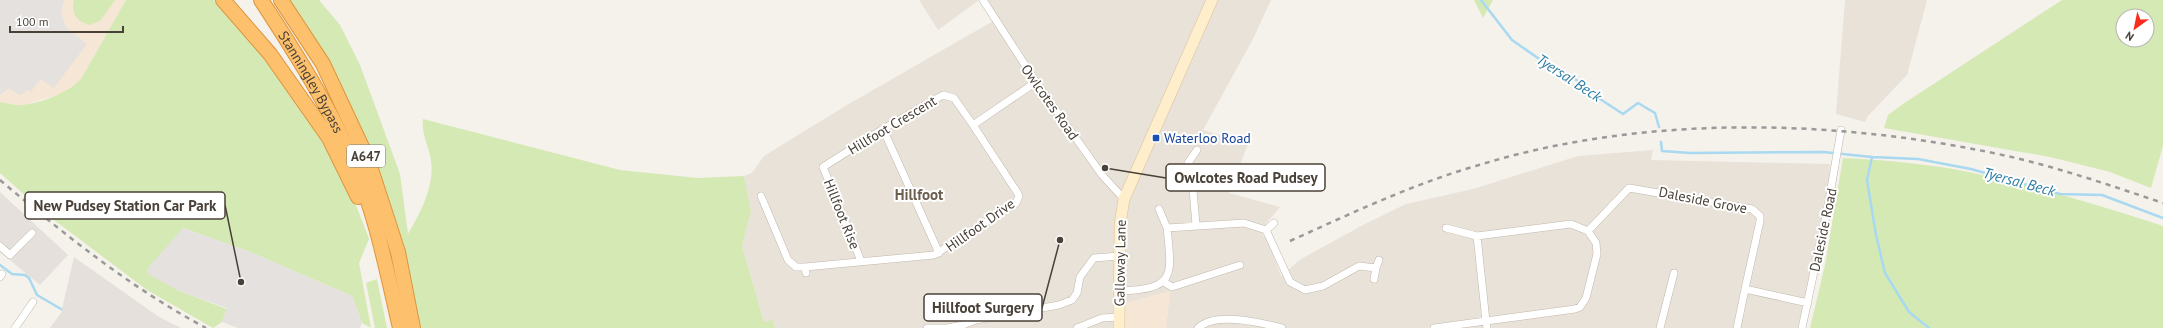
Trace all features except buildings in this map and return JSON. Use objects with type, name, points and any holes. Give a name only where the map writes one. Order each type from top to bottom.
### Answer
[{"type":"highway","points":[[223,0],[270,54],[329,138],[364,209],[390,286]]},
{"type":"highway","name":"Stanningley Bypass","points":[[261,0],[310,76],[354,162],[379,237],[400,328]]},
{"type":"highway","name":"Stanningley Bypass","points":[[281,0],[323,64],[368,160],[398,252],[413,328]]},
{"type":"main road","points":[[1124,199],[1212,0]]},
{"type":"main road","name":"Galloway Lane","points":[[1120,322],[1120,224],[1124,199]]},
{"type":"street","name":"Owlcotes Road","points":[[985,1],[1036,82],[1102,175],[1124,199]]},
{"type":"street","points":[[973,125],[1036,82]]},
{"type":"street","name":"Hillfoot Crescent","points":[[823,167],[883,129],[943,95],[954,98],[973,125]]},
{"type":"street","name":"Hillfoot Drive","points":[[761,196],[788,260],[796,267],[806,270],[861,261],[928,257],[939,253],[1013,205],[1018,200],[1017,192],[973,125]]},
{"type":"street","points":[[883,129],[939,253]]},
{"type":"street","name":"Daleside Road","points":[[1802,328],[1839,149],[1841,130]]},
{"type":"street","points":[[1196,226],[1191,166],[1188,162],[1197,150]]},
{"type":"street","name":"Hillfoot Rise","points":[[823,167],[861,261]]},
{"type":"street","name":"Daleside Grove","points":[[1588,231],[1629,188],[1752,209],[1760,216],[1760,221],[1737,328]]},
{"type":"street","points":[[1120,291],[1141,291],[1156,287],[1164,282],[1170,272],[1167,228],[1159,209]]},
{"type":"street","points":[[1167,228],[1244,223],[1266,230],[1290,282],[1305,290],[1322,286],[1359,266],[1376,268]]},
{"type":"street","points":[[1266,230],[1274,223]]},
{"type":"street","points":[[1434,328],[1486,324],[1580,307],[1586,298],[1597,254],[1596,243],[1588,231],[1571,224],[1477,236],[1446,228]]},
{"type":"street","points":[[0,246],[10,255],[32,233]]},
{"type":"street","points":[[1477,236],[1486,324]]},
{"type":"street","points":[[927,328],[963,326],[976,320],[1059,305],[1072,300],[1076,293],[1080,277],[1094,258],[1119,256]]},
{"type":"street","points":[[1374,279],[1376,268],[1380,260]]},
{"type":"street","points":[[1164,282],[1172,287],[1240,264]]},
{"type":"street","points":[[1660,328],[1674,273]]},
{"type":"street","points":[[1745,289],[1808,302]]},
{"type":"street","points":[[16,328],[33,302]]},
{"type":"street","points":[[1077,328],[1102,318],[1120,322]]},
{"type":"street","points":[[1198,328],[1207,323],[1232,319],[1282,328]]},
{"type":"shaded area","points":[[0,0],[126,0],[81,79],[63,93],[21,106],[0,102]]},
{"type":"shaded area","points":[[0,0],[64,0],[61,13],[66,27],[87,44],[54,88],[40,79],[31,92],[27,90],[23,94],[19,95],[9,88],[0,95]]},
{"type":"shaded area","points":[[919,0],[979,0],[938,30]]},
{"type":"shaded area","points":[[983,0],[1271,0],[1253,39],[1203,130],[1248,144],[1229,193],[1280,207],[1260,231],[1269,243],[1281,276],[1301,259],[1363,225],[1406,204],[1473,189],[1578,156],[1653,150],[1651,160],[1830,164],[1828,206],[1802,328],[1166,328],[1170,291],[1120,305],[1120,300],[1113,301],[1113,313],[1119,328],[775,328],[773,321],[764,322],[742,246],[751,211],[744,176],[752,173],[764,156],[847,105],[995,20]]},
{"type":"shaded area","points":[[1845,0],[1927,0],[1907,75],[1868,116],[1865,122],[1836,114]]},
{"type":"shaded area","points":[[0,192],[68,255],[40,285],[0,252]]},
{"type":"shaded area","points":[[183,228],[250,252],[352,296],[362,323],[360,328],[238,328],[222,322],[227,308],[177,290],[148,274],[147,269]]},
{"type":"shaded area","points":[[74,257],[159,317],[181,328],[50,328],[61,313]]},
{"type":"shaded area","points":[[1170,291],[1166,328],[1119,328],[1120,305]]},
{"type":"green space","points":[[74,0],[115,0],[100,21],[89,25],[78,19],[74,13]]},
{"type":"green space","points":[[126,0],[214,0],[284,84],[317,130],[331,153],[344,177],[368,236],[369,239],[359,263],[371,328],[362,323],[352,296],[250,252],[183,228],[177,290],[227,309],[222,322],[213,328],[147,290],[46,214],[0,173],[0,102],[14,105],[30,104],[46,100],[69,89],[81,79]]},
{"type":"green space","points":[[289,0],[319,0],[340,25],[360,65],[400,174],[408,234],[426,199],[431,180],[431,161],[423,130],[423,119],[620,170],[698,178],[744,176],[751,211],[742,246],[764,322],[773,320],[775,328],[420,328],[403,240],[398,242],[360,128],[329,60]]},
{"type":"green space","points":[[1474,0],[1493,0],[1483,18]]},
{"type":"green space","points":[[2062,0],[2163,0],[2163,146],[2151,188],[2110,172],[2050,157],[1884,128],[1888,115]]},
{"type":"green space","points":[[1843,158],[1915,164],[1984,175],[2061,195],[2163,226],[2163,328],[1810,328],[1825,265]]},
{"type":"green space","points":[[377,279],[387,328],[375,328],[366,283]]},
{"type":"waterway","name":"Tyersal Beck","points":[[1481,0],[1512,40],[1545,63],[1580,82],[1600,99],[1623,114],[1638,103],[1655,113],[1659,127]]},
{"type":"waterway","name":"Tyersal Beck","points":[[1661,142],[1662,151],[1690,153],[1823,152],[1872,157],[1918,159],[1971,169],[2060,194],[2102,195],[2163,218]]},
{"type":"waterway","name":"Tyersal Beck","points":[[1872,157],[1867,180],[1876,235],[1885,273],[1909,312],[1929,328]]},
{"type":"waterway","points":[[0,265],[12,274],[25,275],[29,278],[37,295],[61,309]]},
{"type":"railway","points":[[1290,241],[1430,181],[1479,165],[1544,148],[1611,136],[1679,130],[1747,127],[1816,129],[1884,135],[1951,145],[2035,163],[2163,203]]},
{"type":"railway","points":[[0,180],[99,260],[151,296],[206,328]]},
{"type":"place","name":"Waterloo Road","points":[[1156,138]]},
{"type":"place","name":"Owlcotes Road Pudsey","points":[[1105,168]]},
{"type":"place","name":"Hillfoot Surgery","points":[[1060,240]]},
{"type":"place","name":"New Pudsey Station Car Park","points":[[241,282]]},
{"type":"district","name":"Hillfoot","points":[[919,195]]}]
